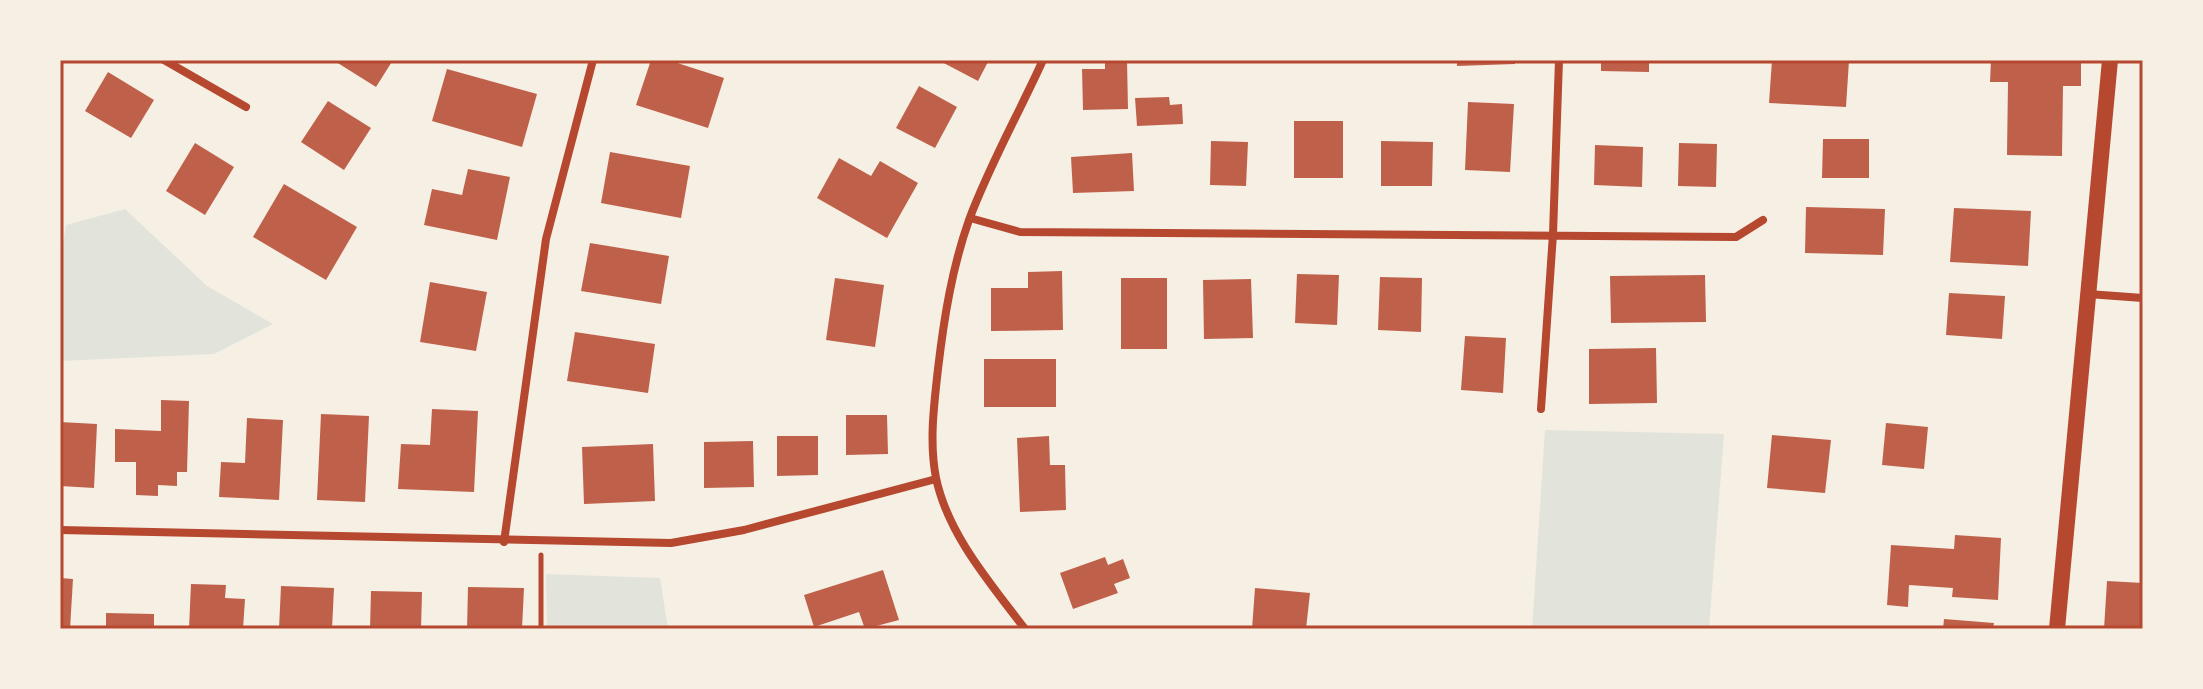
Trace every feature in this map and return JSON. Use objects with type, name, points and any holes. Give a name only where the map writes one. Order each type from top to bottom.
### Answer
[{"type":"main road","points":[[2057,629],[2110,60]]},
{"type":"street","points":[[164,60],[246,107]]},
{"type":"street","points":[[504,542],[546,239],[593,60]]},
{"type":"street","points":[[1025,629],[972,559],[953,524],[936,479],[932,438],[944,320],[970,218],[1043,60]]},
{"type":"street","points":[[1541,409],[1553,234],[1559,60]]},
{"type":"street","points":[[970,218],[1020,232],[1736,237],[1763,220]]},
{"type":"street","points":[[2088,294],[2143,298]]},
{"type":"street","points":[[60,530],[504,542],[671,543],[744,530],[936,479]]},
{"type":"path","points":[[541,542],[541,629]]},
{"type":"shaded area","points":[[125,209],[207,286],[273,324],[214,354],[60,361],[60,261],[66,225]]},
{"type":"shaded area","points":[[1545,430],[1724,434],[1709,629],[1532,629]]},
{"type":"shaded area","points":[[546,574],[660,578],[668,629],[547,629]]},
{"type":"building","points":[[333,60],[393,60],[376,87]]},
{"type":"building","points":[[651,60],[668,60],[724,78],[708,128],[636,105]]},
{"type":"building","points":[[938,60],[989,60],[978,81]]},
{"type":"building","points":[[1105,60],[1127,60],[1128,109],[1083,110],[1082,69],[1105,69]]},
{"type":"building","points":[[1457,60],[1515,60],[1515,64],[1457,66]]},
{"type":"building","points":[[1601,60],[1649,60],[1649,72],[1601,71]]},
{"type":"building","points":[[1772,60],[1849,60],[1846,107],[1769,103]]},
{"type":"building","points":[[1991,60],[2081,60],[2081,86],[2063,86],[2062,156],[2007,155],[2008,82],[1990,82]]},
{"type":"building","points":[[447,69],[537,94],[522,147],[432,121]]},
{"type":"building","points":[[108,72],[154,100],[131,138],[85,111]]},
{"type":"building","points":[[919,86],[957,107],[935,148],[896,128]]},
{"type":"building","points":[[1169,97],[1170,105],[1182,104],[1183,124],[1137,126],[1135,98]]},
{"type":"building","points":[[328,101],[371,128],[344,170],[301,142]]},
{"type":"building","points":[[1468,102],[1514,104],[1510,172],[1465,170]]},
{"type":"building","points":[[1294,121],[1343,121],[1343,178],[1294,178]]},
{"type":"building","points":[[1823,139],[1869,139],[1869,178],[1822,178]]},
{"type":"building","points":[[1211,141],[1248,142],[1246,186],[1210,185]]},
{"type":"building","points":[[1381,141],[1433,142],[1432,186],[1381,186]]},
{"type":"building","points":[[195,143],[234,167],[205,215],[166,191]]},
{"type":"building","points":[[1679,143],[1717,144],[1716,187],[1678,186]]},
{"type":"building","points":[[1595,145],[1643,147],[1642,187],[1594,185]]},
{"type":"building","points":[[610,152],[690,166],[681,218],[601,203]]},
{"type":"building","points":[[1132,153],[1134,191],[1073,193],[1071,157]]},
{"type":"building","points":[[839,158],[871,176],[880,161],[918,183],[887,238],[817,198]]},
{"type":"building","points":[[468,169],[510,177],[497,240],[424,225],[432,189],[462,195]]},
{"type":"building","points":[[284,184],[357,227],[326,280],[253,237]]},
{"type":"building","points":[[1806,207],[1885,209],[1883,255],[1805,253]]},
{"type":"building","points":[[1954,208],[2031,211],[2028,266],[1950,262]]},
{"type":"building","points":[[590,243],[669,256],[661,304],[581,291]]},
{"type":"building","points":[[1062,271],[1063,330],[991,331],[991,288],[1028,288],[1028,272]]},
{"type":"building","points":[[1297,274],[1339,275],[1337,325],[1295,323]]},
{"type":"building","points":[[1705,275],[1706,322],[1611,323],[1610,276]]},
{"type":"building","points":[[1380,277],[1422,278],[1421,332],[1378,330]]},
{"type":"building","points":[[835,278],[884,285],[875,347],[826,340]]},
{"type":"building","points":[[1121,278],[1167,278],[1167,349],[1121,349]]},
{"type":"building","points":[[1251,279],[1253,338],[1204,339],[1203,280]]},
{"type":"building","points":[[430,282],[487,292],[476,351],[420,342]]},
{"type":"building","points":[[1949,293],[2005,296],[2002,339],[1946,335]]},
{"type":"building","points":[[575,332],[655,344],[648,393],[567,381]]},
{"type":"building","points":[[1465,336],[1506,338],[1503,393],[1461,390]]},
{"type":"building","points":[[1656,348],[1657,403],[1589,404],[1589,349]]},
{"type":"building","points":[[984,359],[1056,359],[1056,407],[984,407]]},
{"type":"building","points":[[161,400],[189,401],[187,472],[177,472],[177,486],[158,485],[158,496],[136,495],[136,462],[115,462],[115,429],[161,431]]},
{"type":"building","points":[[432,409],[478,411],[474,492],[398,489],[401,444],[430,445]]},
{"type":"building","points":[[321,414],[369,416],[365,502],[317,500]]},
{"type":"building","points":[[846,415],[887,415],[888,454],[846,455]]},
{"type":"building","points":[[247,418],[283,420],[279,500],[219,497],[221,462],[245,463]]},
{"type":"building","points":[[60,422],[97,424],[94,488],[60,486]]},
{"type":"building","points":[[1886,423],[1928,427],[1924,469],[1882,465]]},
{"type":"building","points":[[1772,435],[1831,440],[1825,493],[1767,488]]},
{"type":"building","points":[[777,436],[818,436],[818,475],[777,476]]},
{"type":"building","points":[[1049,436],[1050,465],[1065,465],[1066,510],[1020,512],[1017,438]]},
{"type":"building","points":[[753,441],[754,487],[704,488],[704,442]]},
{"type":"building","points":[[653,444],[655,501],[584,504],[582,447]]},
{"type":"building","points":[[1955,535],[2001,538],[1998,600],[1952,597],[1953,588],[1909,585],[1908,607],[1887,605],[1891,545],[1954,549]]},
{"type":"building","points":[[1105,557],[1108,565],[1123,559],[1130,578],[1114,584],[1118,593],[1073,609],[1060,573]]},
{"type":"building","points":[[883,570],[899,620],[865,629],[859,612],[814,627],[804,595]]},
{"type":"building","points":[[60,578],[73,579],[70,629],[60,629]]},
{"type":"building","points":[[2107,581],[2143,583],[2143,629],[2104,629]]},
{"type":"building","points":[[191,584],[226,585],[225,598],[245,599],[243,629],[189,629]]},
{"type":"building","points":[[281,586],[334,588],[332,629],[279,629]]},
{"type":"building","points":[[468,587],[524,588],[522,629],[467,629]]},
{"type":"building","points":[[1255,588],[1310,593],[1306,629],[1252,629]]},
{"type":"building","points":[[371,591],[422,592],[421,629],[370,629]]},
{"type":"building","points":[[106,613],[154,614],[154,629],[106,629]]},
{"type":"building","points":[[1944,619],[1994,623],[1993,629],[1943,629]]}]
